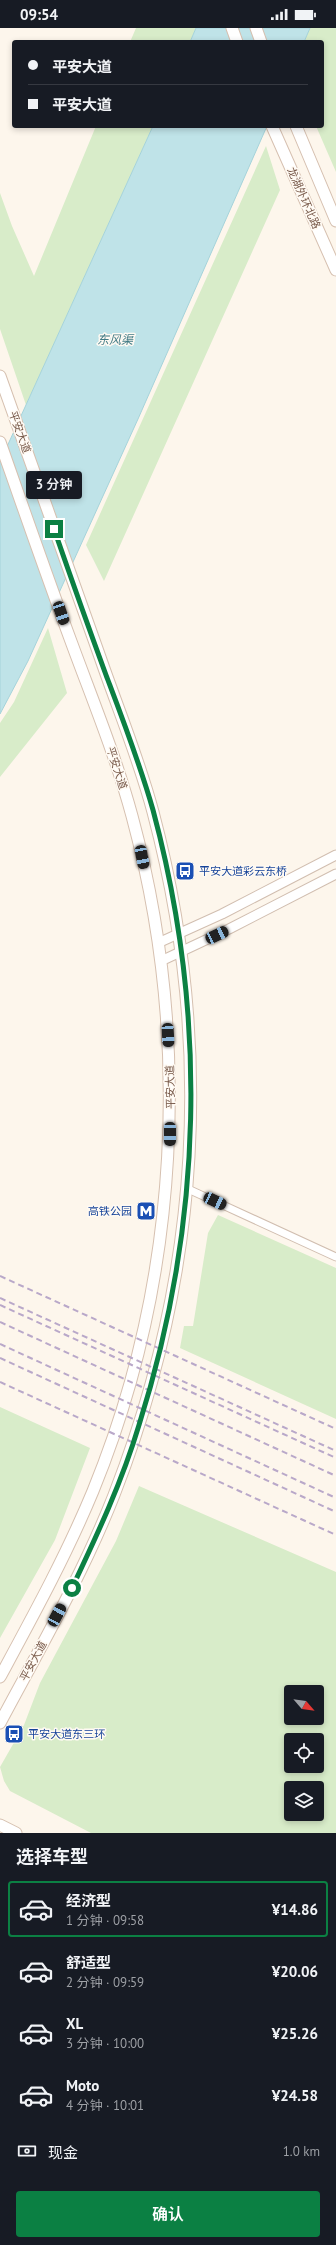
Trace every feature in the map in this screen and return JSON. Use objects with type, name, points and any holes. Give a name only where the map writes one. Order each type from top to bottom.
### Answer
[{"type":"main road","points":[[232,28],[236,40]]},
{"type":"main road","points":[[256,28],[260,40]]},
{"type":"main road","name":"龙湖外环北路","points":[[273,128],[336,270]]},
{"type":"main road","name":"龙湖外环北路","points":[[297,128],[336,221]]},
{"type":"main road","name":"平安大道","points":[[0,376],[127,732],[152,808],[163,852],[179,934],[189,1022],[192,1088],[191,1148],[188,1189],[176,1275],[164,1338],[129,1455],[111,1502],[75,1582],[0,1723]]},
{"type":"main road","name":"平安大道","points":[[0,442],[107,739],[131,814],[142,857],[161,961],[169,1047],[170,1147],[164,1209],[141,1341],[119,1419],[93,1490],[52,1579],[0,1677]]},
{"type":"main road","points":[[0,1824],[16,1833]]},
{"type":"street","points":[[158,943],[179,934],[336,854]]},
{"type":"street","points":[[161,961],[336,874]]},
{"type":"street","points":[[188,1189],[336,1257]]},
{"type":"green space","points":[[136,28],[196,28],[191,40],[131,40]]},
{"type":"green space","points":[[310,28],[336,28],[336,172],[317,128],[324,128],[324,40],[305,40]]},
{"type":"green space","points":[[95,128],[152,128],[26,405],[0,329],[0,193],[12,226],[34,276]]},
{"type":"green space","points":[[266,146],[280,190],[104,581],[86,545]]},
{"type":"green space","points":[[48,628],[67,693],[0,777],[0,723],[14,702]]},
{"type":"green space","points":[[218,1215],[336,1268],[336,1419],[180,1348],[184,1326],[193,1326],[208,1233]]},
{"type":"green space","points":[[0,1407],[90,1448],[55,1540],[0,1638]]},
{"type":"green space","points":[[139,1486],[336,1572],[336,1833],[91,1833],[10,1791],[4,1781],[0,1767],[24,1725],[40,1683],[116,1541]]},
{"type":"water","points":[[196,28],[310,28],[305,40],[191,40]]},
{"type":"water","name":"东风渠","points":[[152,128],[266,128],[138,419],[28,661],[0,714],[0,462]]},
{"type":"railway","points":[[0,1276],[336,1429]]},
{"type":"railway","points":[[0,1298],[336,1451]]},
{"type":"railway","points":[[0,1305],[336,1458]]},
{"type":"railway","points":[[0,1322],[336,1476]]},
{"type":"railway","points":[[0,1344],[336,1498]]},
{"type":"railway","points":[[0,1358],[336,1512]]},
{"type":"railway","points":[[0,1382],[336,1535]]},
{"type":"place","name":"平安大道彩云东桥","points":[[185,871]]},
{"type":"place","name":"高铁公园","points":[[146,1211]]},
{"type":"place","name":"平安大道东三环","points":[[14,1734]]},
{"type":"route","points":[[54,529],[142,776],[163,852],[174,904],[185,982],[191,1046],[192,1095],[191,1148],[186,1212],[176,1275],[162,1346],[140,1425],[129,1455],[113,1498],[72,1588]]}]
